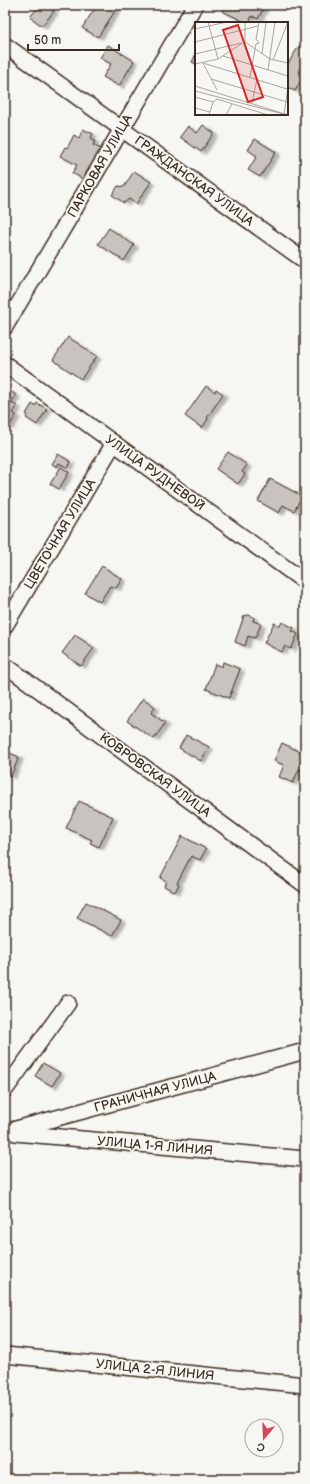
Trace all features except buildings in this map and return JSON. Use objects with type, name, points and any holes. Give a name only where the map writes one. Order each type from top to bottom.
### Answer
[{"type":"street","name":"ПАРКОВАЯ УЛИЦА","points":[[5,327],[195,5]]},
{"type":"street","name":"ГРАЖДАНСКАЯ УЛИЦА","points":[[5,45],[305,260]]},
{"type":"street","name":"УЛИЦА РУДНЕВОЙ","points":[[5,364],[305,582]]},
{"type":"street","name":"ЦВЕТОЧНАЯ УЛИЦА","points":[[5,626],[114,443]]},
{"type":"street","name":"КОВРОВСКАЯ УЛИЦА","points":[[5,665],[305,885]]},
{"type":"street","points":[[5,1090],[68,1003]]},
{"type":"street","name":"ГРАНИЧНАЯ УЛИЦА","points":[[5,1132],[305,1051]]},
{"type":"street","name":"УЛИЦА 1-Я ЛИНИЯ","points":[[5,1132],[305,1159]]},
{"type":"street","name":"УЛИЦА 2-Я ЛИНИЯ","points":[[5,1354],[305,1385]]}]
